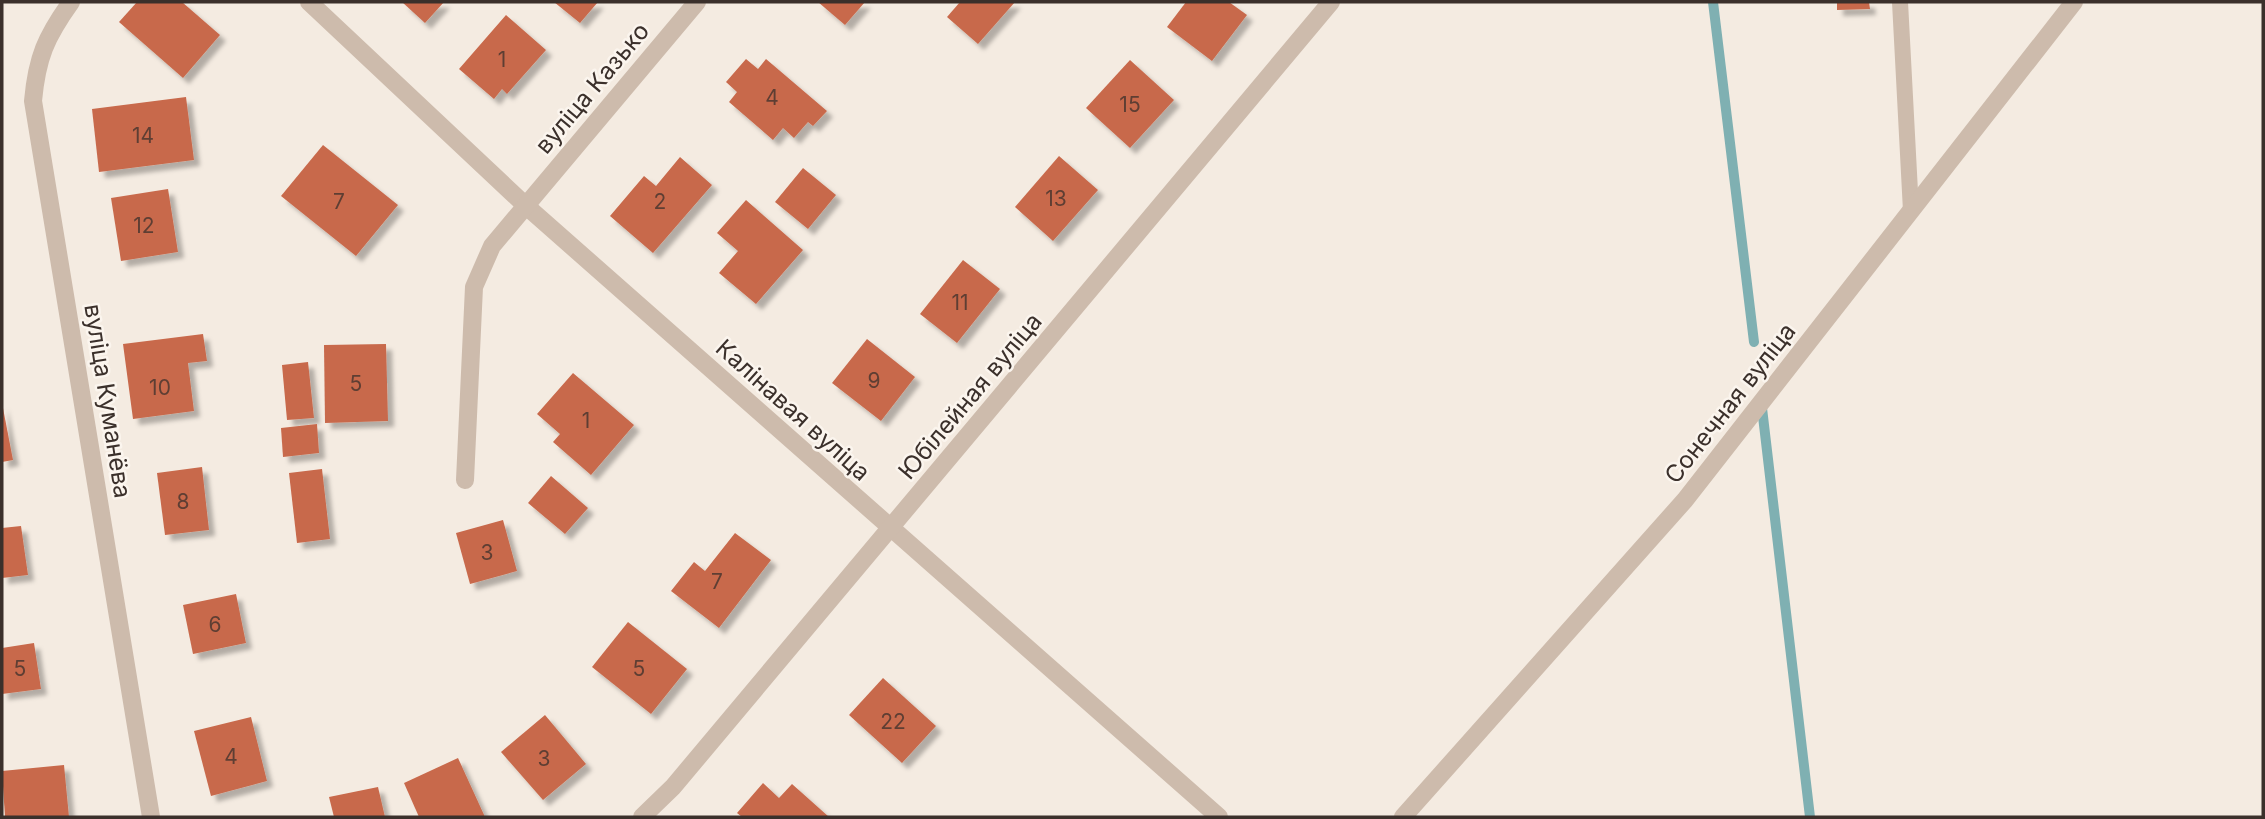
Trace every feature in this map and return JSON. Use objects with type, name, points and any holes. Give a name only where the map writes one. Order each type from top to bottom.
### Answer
[{"type":"street","name":"вуліца Куманёва","points":[[71,2],[48,34],[36,67],[33,101],[151,817]]},
{"type":"street","name":"Калінавая вуліца","points":[[309,2],[525,205],[1219,817]]},
{"type":"street","name":"вуліца Казько","points":[[525,205],[697,2]]},
{"type":"street","name":"Юбілейная вуліца","points":[[642,817],[673,787],[891,530],[1331,2]]},
{"type":"street","name":"Сонечная вуліца","points":[[1403,817],[1685,500],[2074,2]]},
{"type":"street","points":[[465,481],[474,287],[492,246],[525,205]]},
{"type":"lane","points":[[1900,2],[1911,211]]},
{"type":"building","points":[[137,2],[182,2],[220,35],[183,78],[119,22]]},
{"type":"building","points":[[402,2],[444,2],[425,23]]},
{"type":"building","points":[[554,2],[598,2],[580,23]]},
{"type":"building","points":[[818,2],[865,2],[845,25]]},
{"type":"building","points":[[960,2],[1015,2],[978,44],[947,17]]},
{"type":"building","points":[[1186,2],[1229,2],[1247,15],[1212,61],[1167,27]]},
{"type":"building","points":[[1837,2],[1869,2],[1870,9],[1837,10]]},
{"type":"building","points":[[506,15],[546,50],[507,94],[502,89],[494,99],[459,69]]},
{"type":"building","points":[[746,59],[758,69],[766,59],[827,111],[813,126],[808,122],[794,138],[783,128],[773,140],[729,102],[737,92],[726,82]]},
{"type":"building","points":[[1130,60],[1174,100],[1130,148],[1086,108]]},
{"type":"building","points":[[186,97],[194,160],[99,172],[92,109]]},
{"type":"building","points":[[323,145],[398,205],[356,256],[281,196]]},
{"type":"building","points":[[1059,156],[1098,190],[1053,241],[1015,207]]},
{"type":"building","points":[[680,157],[712,185],[653,253],[610,216],[644,176],[656,186]]},
{"type":"building","points":[[803,168],[836,195],[808,229],[775,202]]},
{"type":"building","points":[[168,189],[178,252],[121,261],[111,198]]},
{"type":"building","points":[[746,200],[803,250],[756,304],[719,273],[738,251],[717,233]]},
{"type":"building","points":[[963,260],[1000,289],[957,343],[920,314]]},
{"type":"building","points":[[203,334],[207,361],[188,363],[194,411],[133,419],[123,344]]},
{"type":"building","points":[[867,339],[915,377],[881,421],[832,383]]},
{"type":"building","points":[[386,344],[388,421],[325,423],[324,345]]},
{"type":"building","points":[[308,362],[314,418],[287,420],[282,365]]},
{"type":"building","points":[[573,373],[634,425],[591,475],[553,442],[560,434],[537,414]]},
{"type":"building","points":[[2,403],[13,460],[2,462]]},
{"type":"building","points":[[317,424],[319,453],[283,457],[281,428]]},
{"type":"building","points":[[202,467],[209,530],[165,535],[157,473]]},
{"type":"building","points":[[322,469],[330,539],[297,543],[289,473]]},
{"type":"building","points":[[551,476],[588,508],[565,534],[528,503]]},
{"type":"building","points":[[503,520],[517,571],[470,584],[456,533]]},
{"type":"building","points":[[21,526],[28,575],[2,578],[2,528]]},
{"type":"building","points":[[735,533],[771,560],[719,628],[671,591],[694,562],[705,571]]},
{"type":"building","points":[[236,594],[246,643],[193,654],[183,605]]},
{"type":"building","points":[[628,622],[687,669],[651,714],[592,667]]},
{"type":"building","points":[[34,643],[41,689],[2,694],[2,648]]},
{"type":"building","points":[[883,678],[936,726],[902,763],[849,715]]},
{"type":"building","points":[[545,715],[586,764],[543,800],[501,752]]},
{"type":"building","points":[[251,717],[267,781],[211,796],[194,731]]},
{"type":"building","points":[[458,758],[485,817],[419,817],[404,783]]},
{"type":"building","points":[[64,765],[69,817],[5,817],[2,771]]},
{"type":"building","points":[[763,783],[779,798],[792,784],[829,817],[742,817],[737,813]]},
{"type":"building","points":[[378,787],[385,817],[334,817],[329,797]]},
{"type":"waterway","points":[[1713,2],[1754,342]]},
{"type":"waterway","points":[[1762,408],[1810,817]]}]
